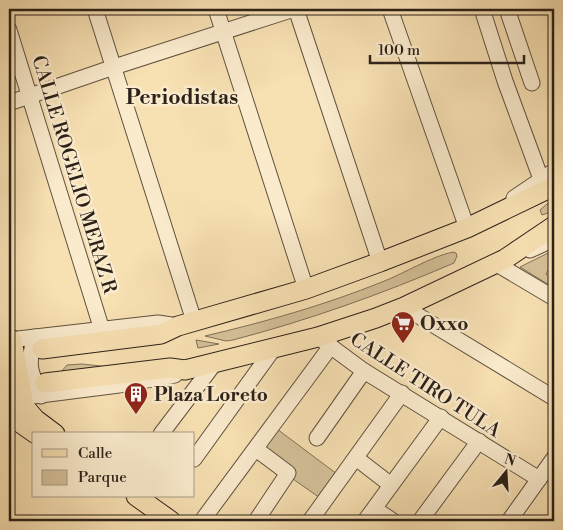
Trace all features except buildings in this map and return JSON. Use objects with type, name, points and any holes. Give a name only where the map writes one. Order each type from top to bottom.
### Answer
[{"type":"main road","points":[[39,343],[161,334],[186,324],[306,289],[472,225],[550,179]]},
{"type":"main road","points":[[43,389],[170,368],[185,370],[274,348],[325,342],[500,261],[554,226]]},
{"type":"main road","points":[[10,336],[15,399],[52,432]]},
{"type":"main road","points":[[9,415],[33,432]]},
{"type":"main road","points":[[139,498],[172,521]]},
{"type":"street","points":[[10,336],[39,343],[102,330],[158,323],[186,324],[114,67],[95,9]]},
{"type":"street","points":[[216,9],[306,289]]},
{"type":"street","points":[[9,103],[295,9],[380,262]]},
{"type":"street","points":[[390,9],[472,225]]},
{"type":"street","points":[[482,9],[505,81],[550,179]]},
{"type":"street","points":[[505,81],[530,78],[507,9]]},
{"type":"street","name":"CALLE ROGELIO MERAZ R","points":[[9,30],[102,330]]},
{"type":"street","points":[[500,261],[554,239]]},
{"type":"street","points":[[500,261],[554,298]]},
{"type":"street","points":[[404,307],[554,398]]},
{"type":"street","points":[[204,518],[256,449],[325,342]]},
{"type":"street","name":"CALLE TIRO TULA","points":[[325,342],[364,371],[539,479]]},
{"type":"street","points":[[15,399],[43,389],[33,379],[29,358],[39,343]]},
{"type":"street","points":[[195,458],[274,348]]},
{"type":"street","points":[[163,432],[214,364]]},
{"type":"street","points":[[317,438],[364,371]]},
{"type":"street","points":[[310,521],[402,393]]},
{"type":"street","points":[[365,521],[441,417]]},
{"type":"street","points":[[424,520],[479,441]]},
{"type":"street","points":[[256,449],[288,473],[256,521]]},
{"type":"street","points":[[356,458],[391,485]]},
{"type":"street","points":[[509,521],[554,458]]},
{"type":"street","points":[[375,509],[393,521]]},
{"type":"green space","points":[[554,198],[554,211],[542,215],[540,210]]},
{"type":"green space","points":[[554,250],[553,269],[550,267],[546,274],[554,280],[554,288],[520,267]]},
{"type":"green space","points":[[453,252],[457,256],[454,263],[372,296],[317,315],[233,340],[226,341],[205,336],[317,306],[390,279],[436,257]]},
{"type":"green space","points":[[196,340],[219,344],[198,348]]},
{"type":"green space","points":[[82,364],[110,367],[60,373],[67,365]]},
{"type":"green space","points":[[277,429],[337,474],[320,498],[293,479],[288,467],[264,447]]},
{"type":"place","name":"Oxxo","points":[[403,344]]},
{"type":"place","name":"Plaza Loreto","points":[[136,415]]},
{"type":"district","name":"Periodistas","points":[[182,97]]}]
